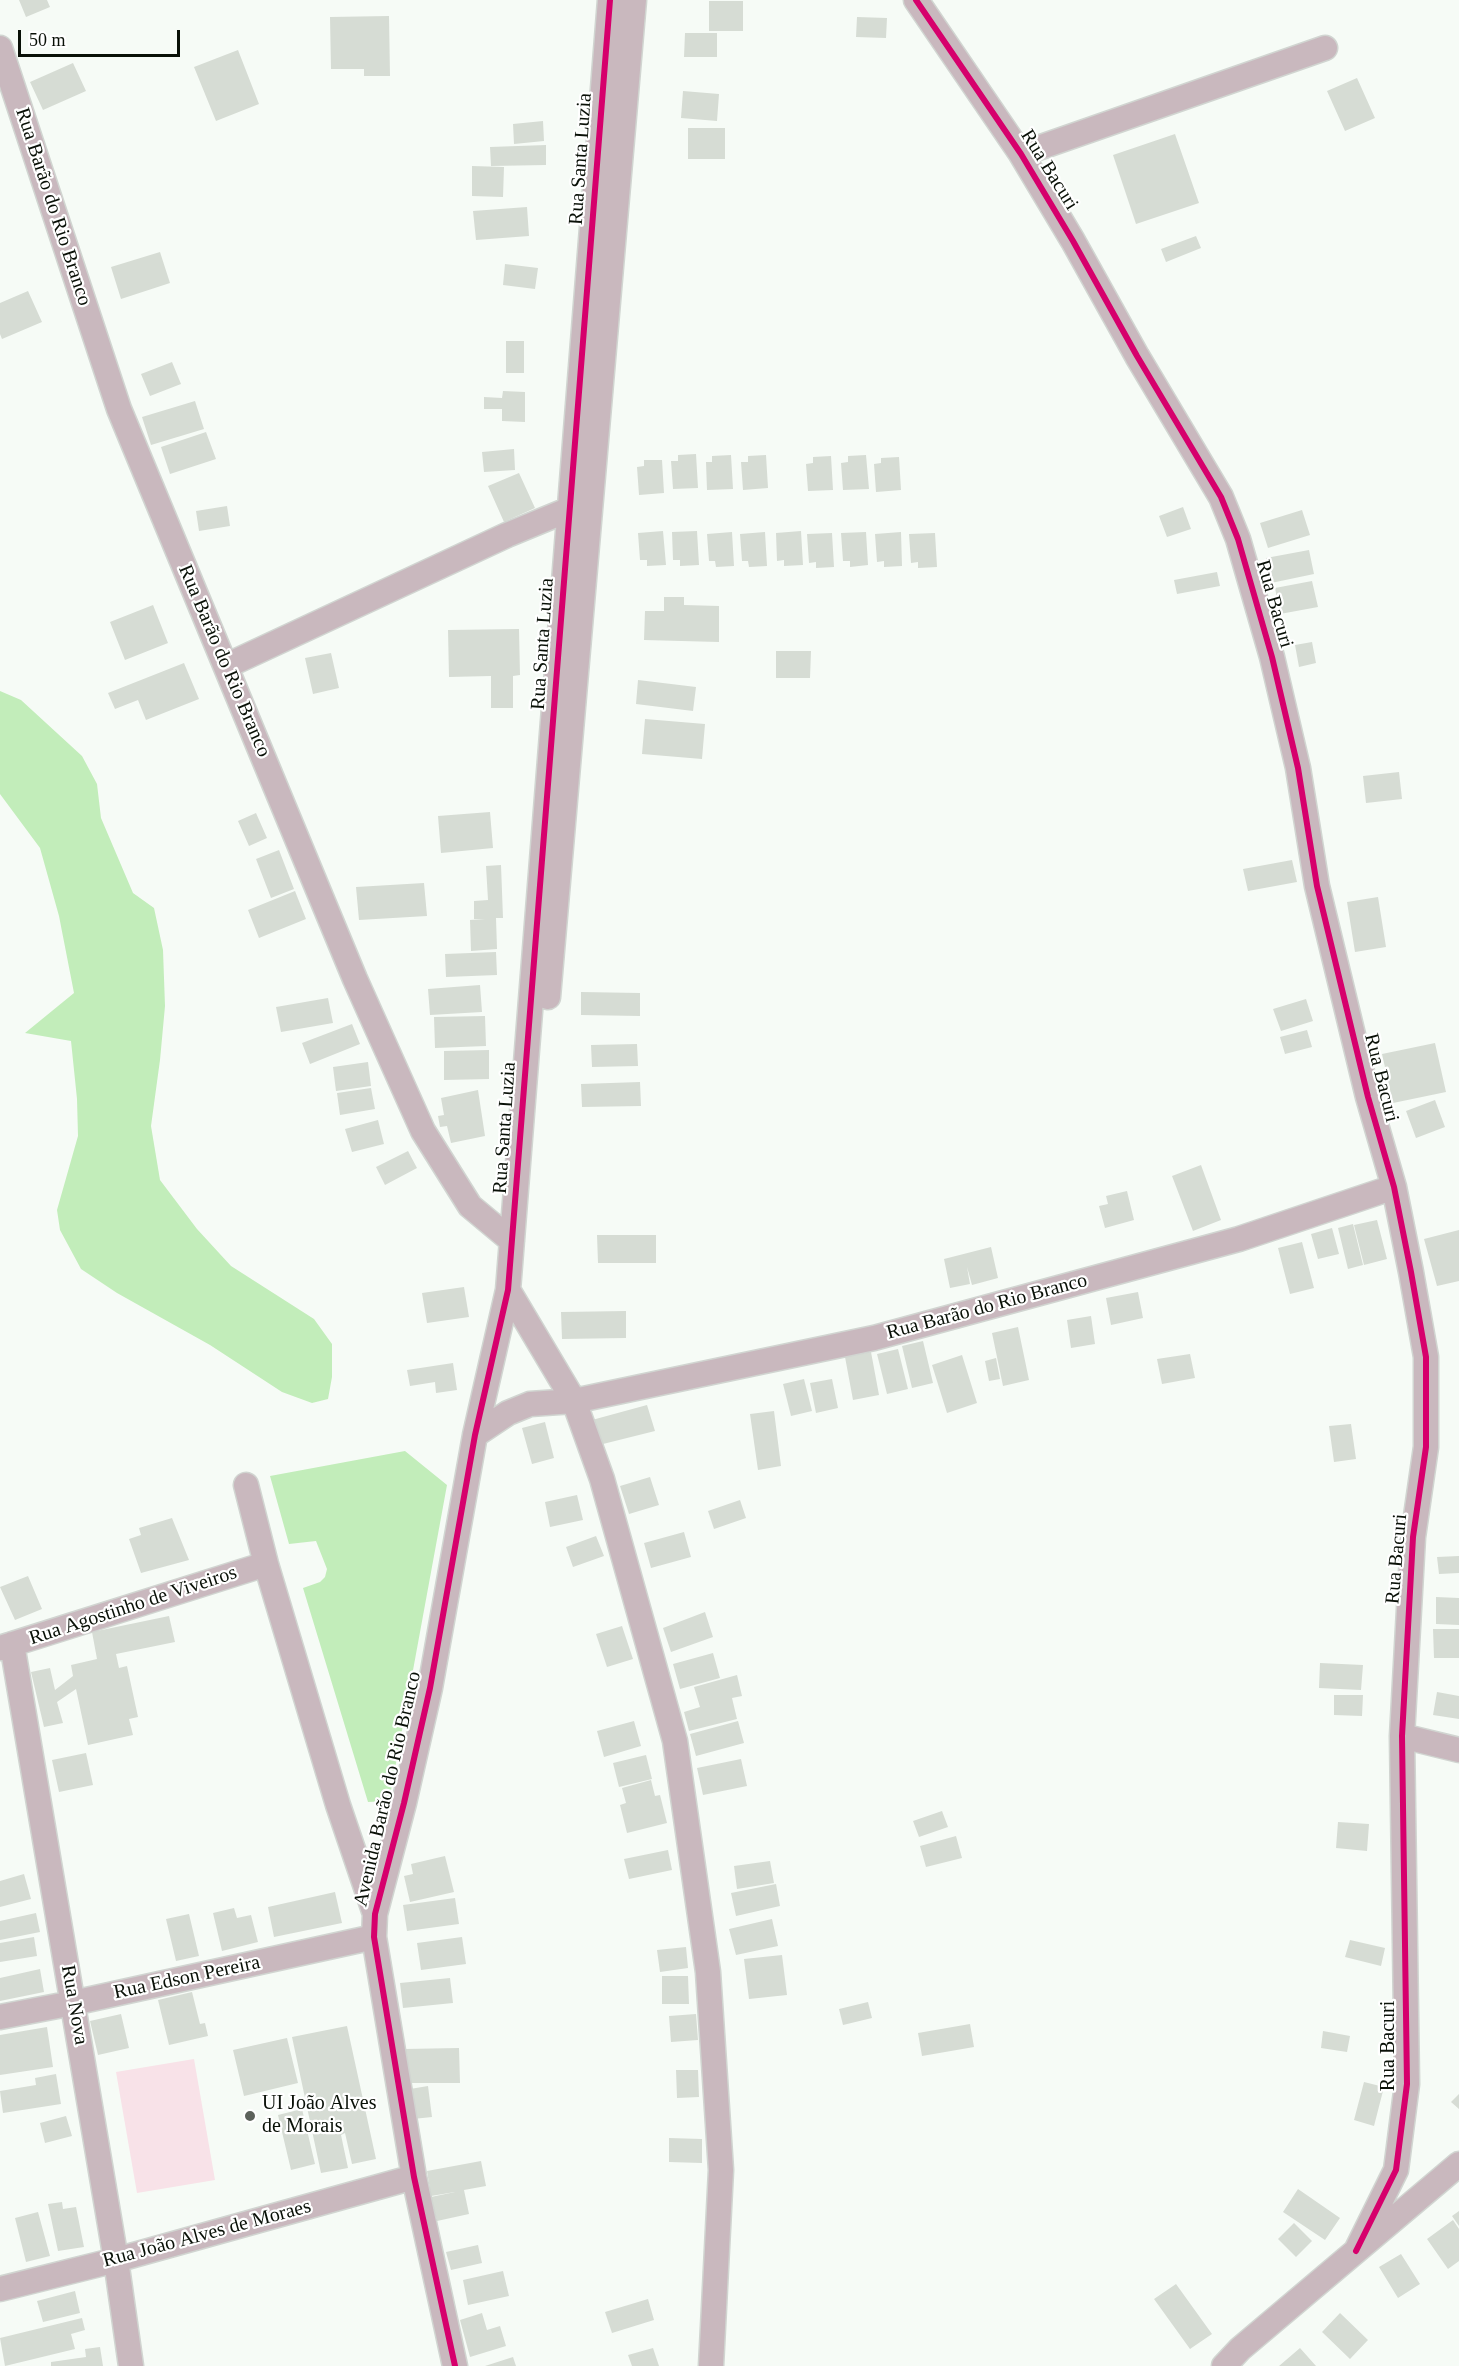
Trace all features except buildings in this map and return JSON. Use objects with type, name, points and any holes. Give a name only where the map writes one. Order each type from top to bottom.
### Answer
[{"type":"street","name":"Rua Santa Luzia","points":[[508,1290],[610,0]]},
{"type":"street","name":"Rua Santa Luzia","points":[[521,1311],[634,0]]},
{"type":"street","name":"Rua Bacuri","points":[[916,0],[1021,154],[1221,497],[1238,539],[1272,657],[1298,768],[1320,897],[1368,1097],[1394,1187],[1426,1357],[1426,1447],[1413,1537],[1402,1736],[1407,2084],[1396,2170],[1356,2251],[1240,2349],[1224,2366]]},
{"type":"street","name":"Rua Barão do Rio Branco","points":[[0,48],[119,409],[355,979],[423,1131],[470,1206],[512,1240]]},
{"type":"street","points":[[1021,154],[1325,48]]},
{"type":"street","points":[[226,666],[507,535],[570,509],[589,525]]},
{"type":"street","name":"Rua Barão do Rio Branco","points":[[574,1401],[874,1338],[1239,1239],[1394,1187]]},
{"type":"street","points":[[508,1290],[574,1401],[602,1479],[675,1742],[708,1972],[721,2170],[711,2366]]},
{"type":"street","name":"Avenida Barão do Rio Branco","points":[[374,1925],[430,1688],[475,1435],[508,1290]]},
{"type":"street","points":[[475,1435],[508,1413],[530,1404],[574,1401]]},
{"type":"street","name":"Avenida Barão do Rio Branco","points":[[246,1485],[266,1564],[374,1925],[414,2177],[454,2366]]},
{"type":"street","name":"Rua Agostinho de Viveiros","points":[[6,1646],[266,1564]]},
{"type":"street","name":"Rua Nova","points":[[6,1646],[73,2003],[116,2260],[131,2366]]},
{"type":"street","points":[[1402,1736],[1459,1750]]},
{"type":"street","name":"Rua Edson Pereira","points":[[0,2017],[73,2003],[374,1925]]},
{"type":"street","points":[[1356,2251],[1459,2164]]},
{"type":"street","name":"Rua João Alves de Moraes","points":[[0,2289],[116,2260],[414,2177]]},
{"type":"shaded area","points":[[0,691],[21,700],[82,756],[97,784],[101,818],[133,893],[154,908],[163,950],[165,1006],[151,1126],[160,1180],[197,1229],[231,1266],[314,1319],[332,1344],[332,1377],[328,1399],[312,1403],[282,1392],[210,1345],[117,1293],[81,1269],[60,1230],[57,1210],[78,1136],[71,1041],[25,1033],[74,993],[59,916],[40,848],[0,794]]},
{"type":"shaded area","points":[[405,1451],[447,1485],[389,1801],[368,1802],[303,1588],[320,1582],[325,1577],[327,1569],[316,1541],[289,1544],[270,1476]]},
{"type":"shaded area","points":[[194,2059],[215,2180],[137,2193],[116,2072]]},
{"type":"cycle path","points":[[455,2366],[414,2177],[374,1937],[375,1914],[404,1803],[430,1688],[475,1435],[508,1290],[610,0]]},
{"type":"cycle path","points":[[916,0],[1021,154],[1073,241],[1137,356],[1221,497],[1238,539],[1272,657],[1298,768],[1317,886],[1368,1097],[1394,1187],[1411,1272],[1426,1357],[1426,1447],[1413,1537],[1402,1736],[1407,2084],[1396,2170],[1356,2251]]},
{"type":"place","name":"UI João Alves de Morais","points":[[250,2116]]}]
